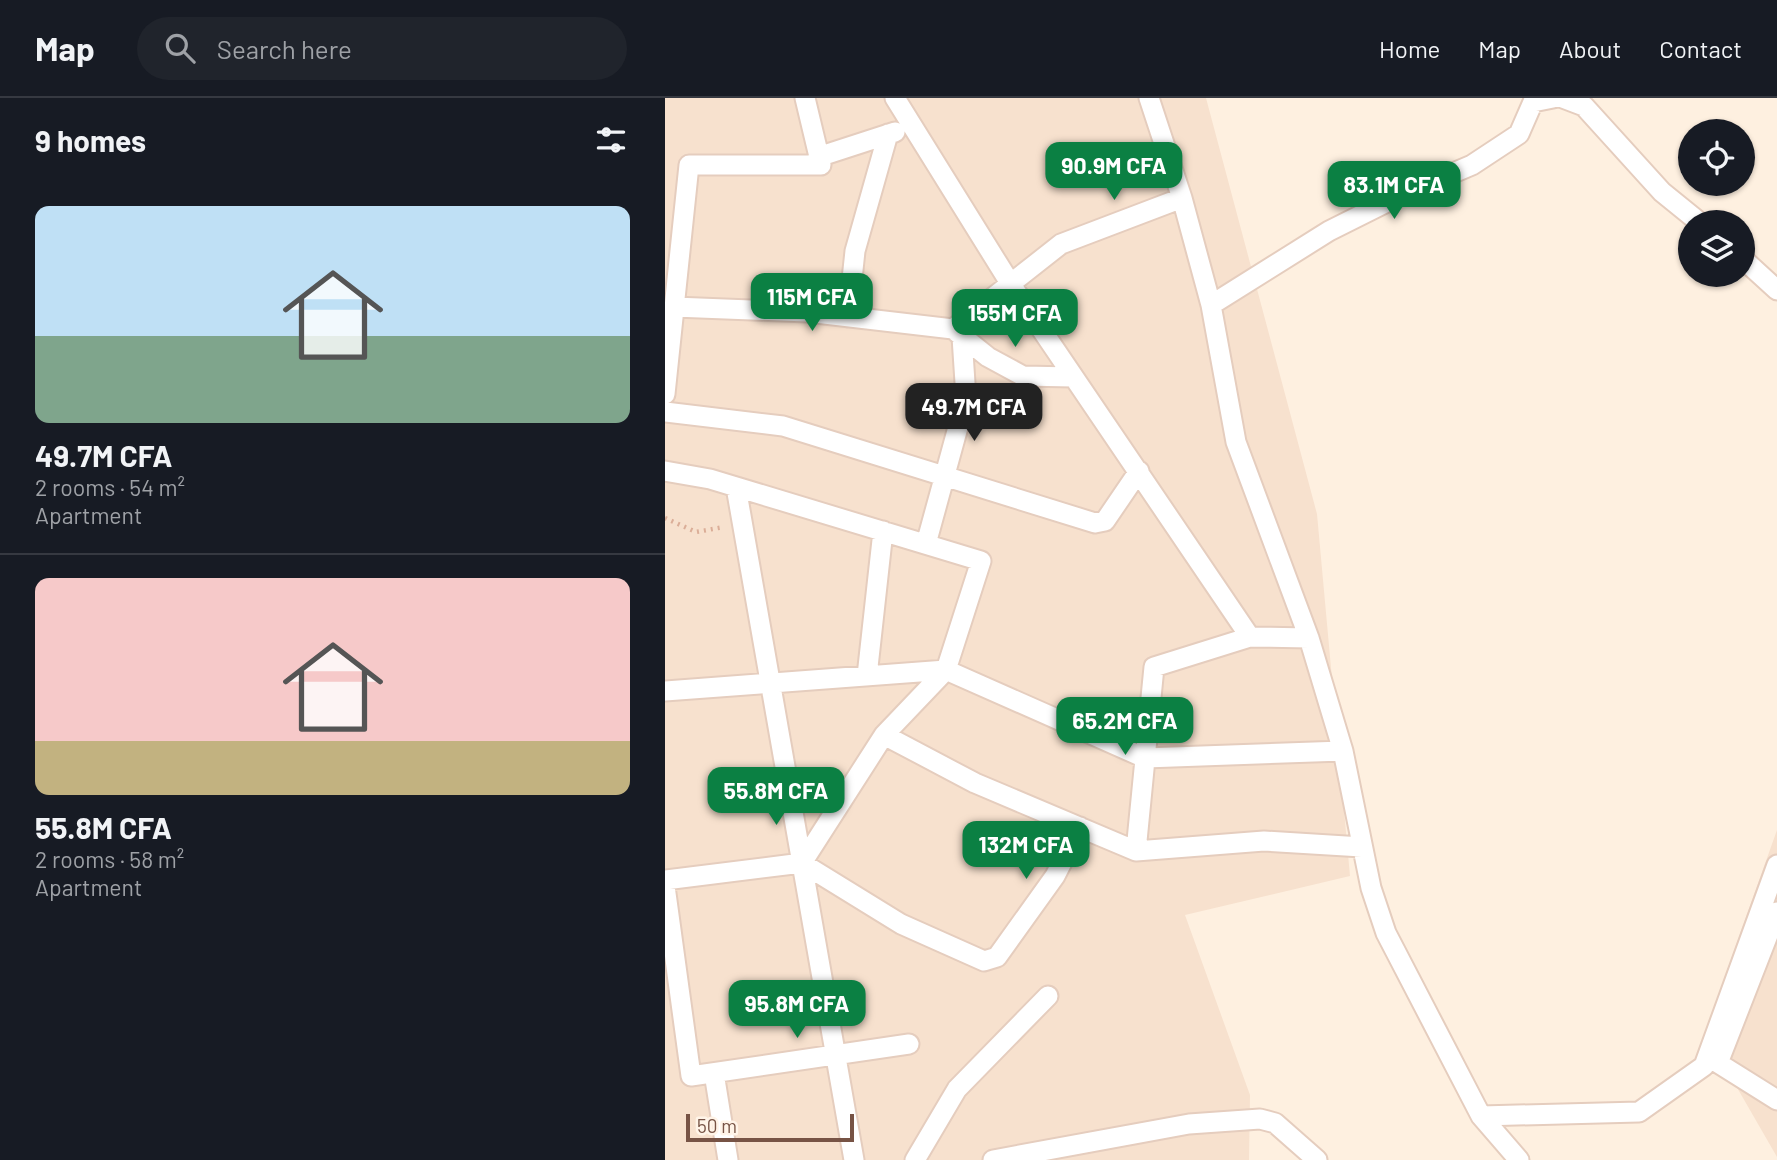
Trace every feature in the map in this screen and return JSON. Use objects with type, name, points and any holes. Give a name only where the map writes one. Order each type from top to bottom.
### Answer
[{"type":"street","points":[[665,394],[672,297],[689,165],[821,165],[805,98]]},
{"type":"street","points":[[895,98],[1010,283],[1250,637]]},
{"type":"street","points":[[1149,98],[1182,198],[1212,305],[1236,442],[1309,638],[1342,751],[1371,888],[1386,933],[1481,1116],[1519,1160]]},
{"type":"street","points":[[1212,305],[1329,231],[1399,196],[1472,165],[1519,134],[1534,102],[1553,98]]},
{"type":"street","points":[[1563,98],[1584,106],[1662,192],[1684,210]]},
{"type":"street","points":[[818,157],[912,126]]},
{"type":"street","points":[[848,317],[855,251],[888,134]]},
{"type":"street","points":[[957,333],[1010,283],[1061,244],[1182,198]]},
{"type":"street","points":[[1755,270],[1777,290]]},
{"type":"street","points":[[672,297],[848,317],[957,333],[988,357],[1023,376],[1073,377]]},
{"type":"street","points":[[926,544],[966,398],[957,333]]},
{"type":"street","points":[[665,412],[783,426],[1095,523],[1105,521],[1139,471]]},
{"type":"street","points":[[665,471],[736,487],[981,561],[946,670],[884,735],[802,863]]},
{"type":"street","points":[[736,487],[854,1160]]},
{"type":"street","points":[[867,676],[883,531]]},
{"type":"street","points":[[1136,851],[1154,667],[1250,637],[1309,638]]},
{"type":"street","points":[[665,691],[946,670],[1145,758],[1342,751]]},
{"type":"street","points":[[884,735],[975,783],[1136,851],[1264,841],[1362,847]]},
{"type":"street","points":[[665,880],[802,863],[901,924],[984,961],[997,957],[1055,876],[1080,827]]},
{"type":"street","points":[[1481,1116],[1639,1112],[1703,1066],[1777,865]]},
{"type":"street","points":[[665,886],[691,1076],[909,1044]]},
{"type":"street","points":[[1777,912],[1718,1063],[1777,1100]]},
{"type":"street","points":[[915,1160],[957,1089],[1048,996]]},
{"type":"street","points":[[714,1073],[728,1160]]},
{"type":"street","points":[[993,1160],[1189,1124],[1260,1119],[1275,1124],[1317,1160]]},
{"type":"path","points":[[665,518],[696,532],[743,523]]},
{"type":"shaded area","points":[[665,98],[1206,98],[1317,514],[1350,876],[1185,915],[1250,1095],[1249,1160],[665,1160]]},
{"type":"shaded area","points":[[1777,830],[1777,1157],[1705,1032]]}]
